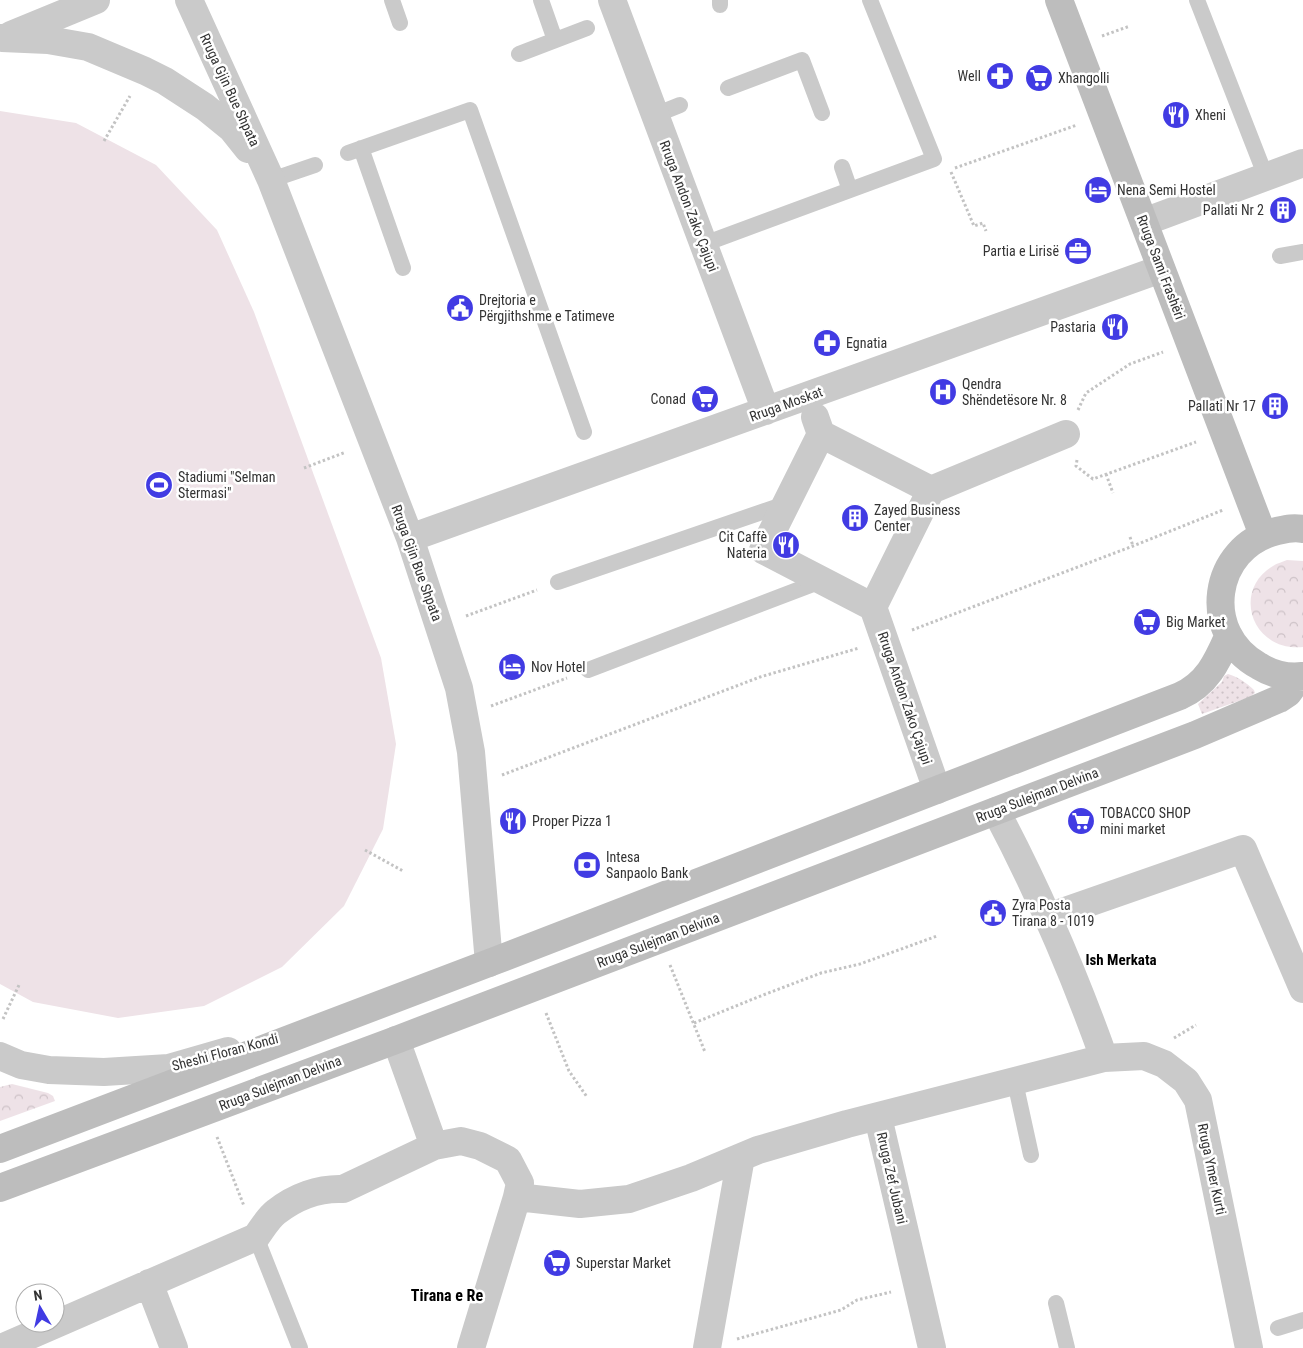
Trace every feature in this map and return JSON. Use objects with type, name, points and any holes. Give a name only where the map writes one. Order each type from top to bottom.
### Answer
[{"type":"main road","name":"Rruga Sami Frashëri","points":[[1059,0],[1263,534]]},
{"type":"main road","points":[[1299,526],[1263,534],[1243,548],[1228,567],[1221,590],[1221,614],[1228,637],[1246,659],[1272,674],[1302,677]]},
{"type":"main road","points":[[0,1149],[489,963],[1190,691],[1202,682],[1213,669],[1228,637]]},
{"type":"main road","name":"Rruga Sulejman Delvina","points":[[3,1187],[396,1040],[1269,705],[1284,696],[1302,677]]},
{"type":"street","points":[[1,37],[96,0]]},
{"type":"street","name":"Rruga Gjin Bue Shpata","points":[[189,0],[271,180],[410,538],[459,688],[471,752],[489,963]]},
{"type":"street","name":"Rruga Andon Zako Çajupi","points":[[612,0],[766,411]]},
{"type":"street","points":[[1,37],[48,40],[88,47],[166,81],[232,129],[271,180]]},
{"type":"street","points":[[1144,222],[1224,197],[1266,177],[1303,163]]},
{"type":"street","name":"Rruga Moskat","points":[[410,538],[1161,269]]},
{"type":"street","points":[[808,396],[821,434],[931,490]]},
{"type":"street","points":[[821,434],[763,550],[873,607],[931,490],[1066,434]]},
{"type":"street","name":"Rruga Andon Zako Çajupi","points":[[873,607],[937,790]]},
{"type":"street","points":[[996,811],[1048,917],[1104,1058]]},
{"type":"street","points":[[1048,917],[1243,849],[1303,989]]},
{"type":"street","name":"Sheshi Floran Kondi","points":[[0,1056],[21,1065],[49,1070],[104,1072],[169,1068],[331,1023]]},
{"type":"street","points":[[396,1040],[434,1146]]},
{"type":"street","name":"Rruga Ymer Kurti","points":[[878,1117],[1104,1058],[1144,1056],[1164,1064],[1186,1081],[1198,1100],[1249,1348]]},
{"type":"street","name":"Rruga Zef Jubani","points":[[517,1197],[580,1204],[630,1199],[691,1178],[758,1150],[878,1117],[932,1348]]},
{"type":"street","points":[[0,1348],[256,1237],[275,1212],[310,1192],[330,1188],[343,1188],[434,1146],[461,1142],[480,1146],[508,1160],[520,1183],[471,1348]]},
{"type":"street","points":[[708,1347],[741,1157]]},
{"type":"street","points":[[149,1283],[174,1348]]},
{"type":"lane","points":[[392,0],[400,23]]},
{"type":"lane","points":[[541,0],[556,40]]},
{"type":"lane","points":[[704,244],[934,159],[870,0]]},
{"type":"lane","points":[[1197,0],[1266,177]]},
{"type":"lane","points":[[519,54],[588,28]]},
{"type":"lane","points":[[728,88],[802,60],[822,113]]},
{"type":"lane","points":[[655,115],[680,105]]},
{"type":"lane","points":[[403,268],[355,151],[470,110],[584,432]]},
{"type":"lane","points":[[271,180],[315,165]]},
{"type":"lane","points":[[842,166],[850,190]]},
{"type":"lane","points":[[1280,256],[1303,252]]},
{"type":"lane","points":[[558,582],[785,504]]},
{"type":"lane","points":[[588,670],[821,581]]},
{"type":"lane","points":[[1015,1082],[1031,1155]]},
{"type":"lane","points":[[256,1237],[300,1348]]},
{"type":"lane","points":[[1056,1303],[1067,1348]]},
{"type":"lane","points":[[1278,1328],[1303,1320]]},
{"type":"path","points":[[104,141],[145,71]]},
{"type":"path","points":[[958,167],[1103,116]]},
{"type":"path","points":[[955,182],[974,226],[983,223],[986,231]]},
{"type":"path","points":[[1066,434],[1086,393],[1130,364],[1157,354]]},
{"type":"path","points":[[1076,466],[1093,479],[1189,445]]},
{"type":"path","points":[[304,468],[347,451]]},
{"type":"path","points":[[1106,474],[1114,492]]},
{"type":"path","points":[[528,765],[760,677],[885,641],[1134,546],[1249,499]]},
{"type":"path","points":[[1130,537],[1134,546]]},
{"type":"path","points":[[439,625],[558,582]]},
{"type":"path","points":[[464,716],[588,670]]},
{"type":"path","points":[[365,850],[403,871]]},
{"type":"path","points":[[694,1023],[821,974],[860,964],[938,936]]},
{"type":"path","points":[[669,962],[706,1052]]},
{"type":"path","points":[[4,1019],[19,986]]},
{"type":"path","points":[[545,1009],[569,1071],[588,1097]]},
{"type":"path","points":[[1185,1031],[1196,1025]]},
{"type":"path","points":[[216,1136],[256,1237]]},
{"type":"path","points":[[708,1347],[841,1310],[857,1300],[917,1286]]},
{"type":"green space","name":"Stadiumi \"Selman Stermasi\"","points":[[0,111],[76,123],[156,165],[217,230],[254,312],[381,658],[396,744],[383,829],[344,906],[282,967],[204,1006],[118,1018],[33,1002],[0,984]]},
{"type":"green space","points":[[1287,560],[1303,561],[1303,647],[1285,646],[1271,640],[1260,630],[1253,618],[1251,604],[1253,590],[1260,577],[1275,565]]},
{"type":"green space","points":[[1228,674],[1245,683],[1255,693],[1250,697],[1202,714],[1198,704]]},
{"type":"green space","points":[[12,1084],[48,1093],[53,1096],[55,1101],[0,1121],[0,1087]]},
{"type":"place","name":"Well","points":[[1000,76]]},
{"type":"place","name":"Xhangolli","points":[[1039,78]]},
{"type":"place","name":"Xheni","points":[[1176,115]]},
{"type":"place","name":"Nena Semi Hostel","points":[[1098,190]]},
{"type":"place","name":"Pallati Nr 2","points":[[1283,210]]},
{"type":"place","name":"Partia e Lirisë","points":[[1078,251]]},
{"type":"place","name":"Drejtoria e Përgjithshme e Tatimeve","points":[[460,308]]},
{"type":"place","name":"Pastaria","points":[[1115,327]]},
{"type":"place","name":"Egnatia","points":[[827,343]]},
{"type":"place","name":"Qendra Shëndetësore Nr. 8","points":[[943,392]]},
{"type":"place","name":"Conad","points":[[705,399]]},
{"type":"place","name":"Pallati Nr 17","points":[[1275,406]]},
{"type":"place","name":"Stadiumi \"Selman Stermasi\"","points":[[159,485]]},
{"type":"place","name":"Zayed Business Center","points":[[855,518]]},
{"type":"place","name":"Cit Caffè Nateria","points":[[786,545]]},
{"type":"place","name":"Big Market","points":[[1147,622]]},
{"type":"place","name":"Nov Hotel","points":[[512,667]]},
{"type":"place","name":"Proper Pizza 1","points":[[513,821]]},
{"type":"place","name":"TOBACCO SHOP mini market","points":[[1081,821]]},
{"type":"place","name":"Intesa Sanpaolo Bank","points":[[587,865]]},
{"type":"place","name":"Zyra Posta Tirana 8 - 1019","points":[[993,913]]},
{"type":"place","name":"Superstar Market","points":[[557,1263]]},
{"type":"district","name":"Ish Merkata","points":[[1121,960]]},
{"type":"district","name":"Tirana e Re","points":[[447,1295]]}]
